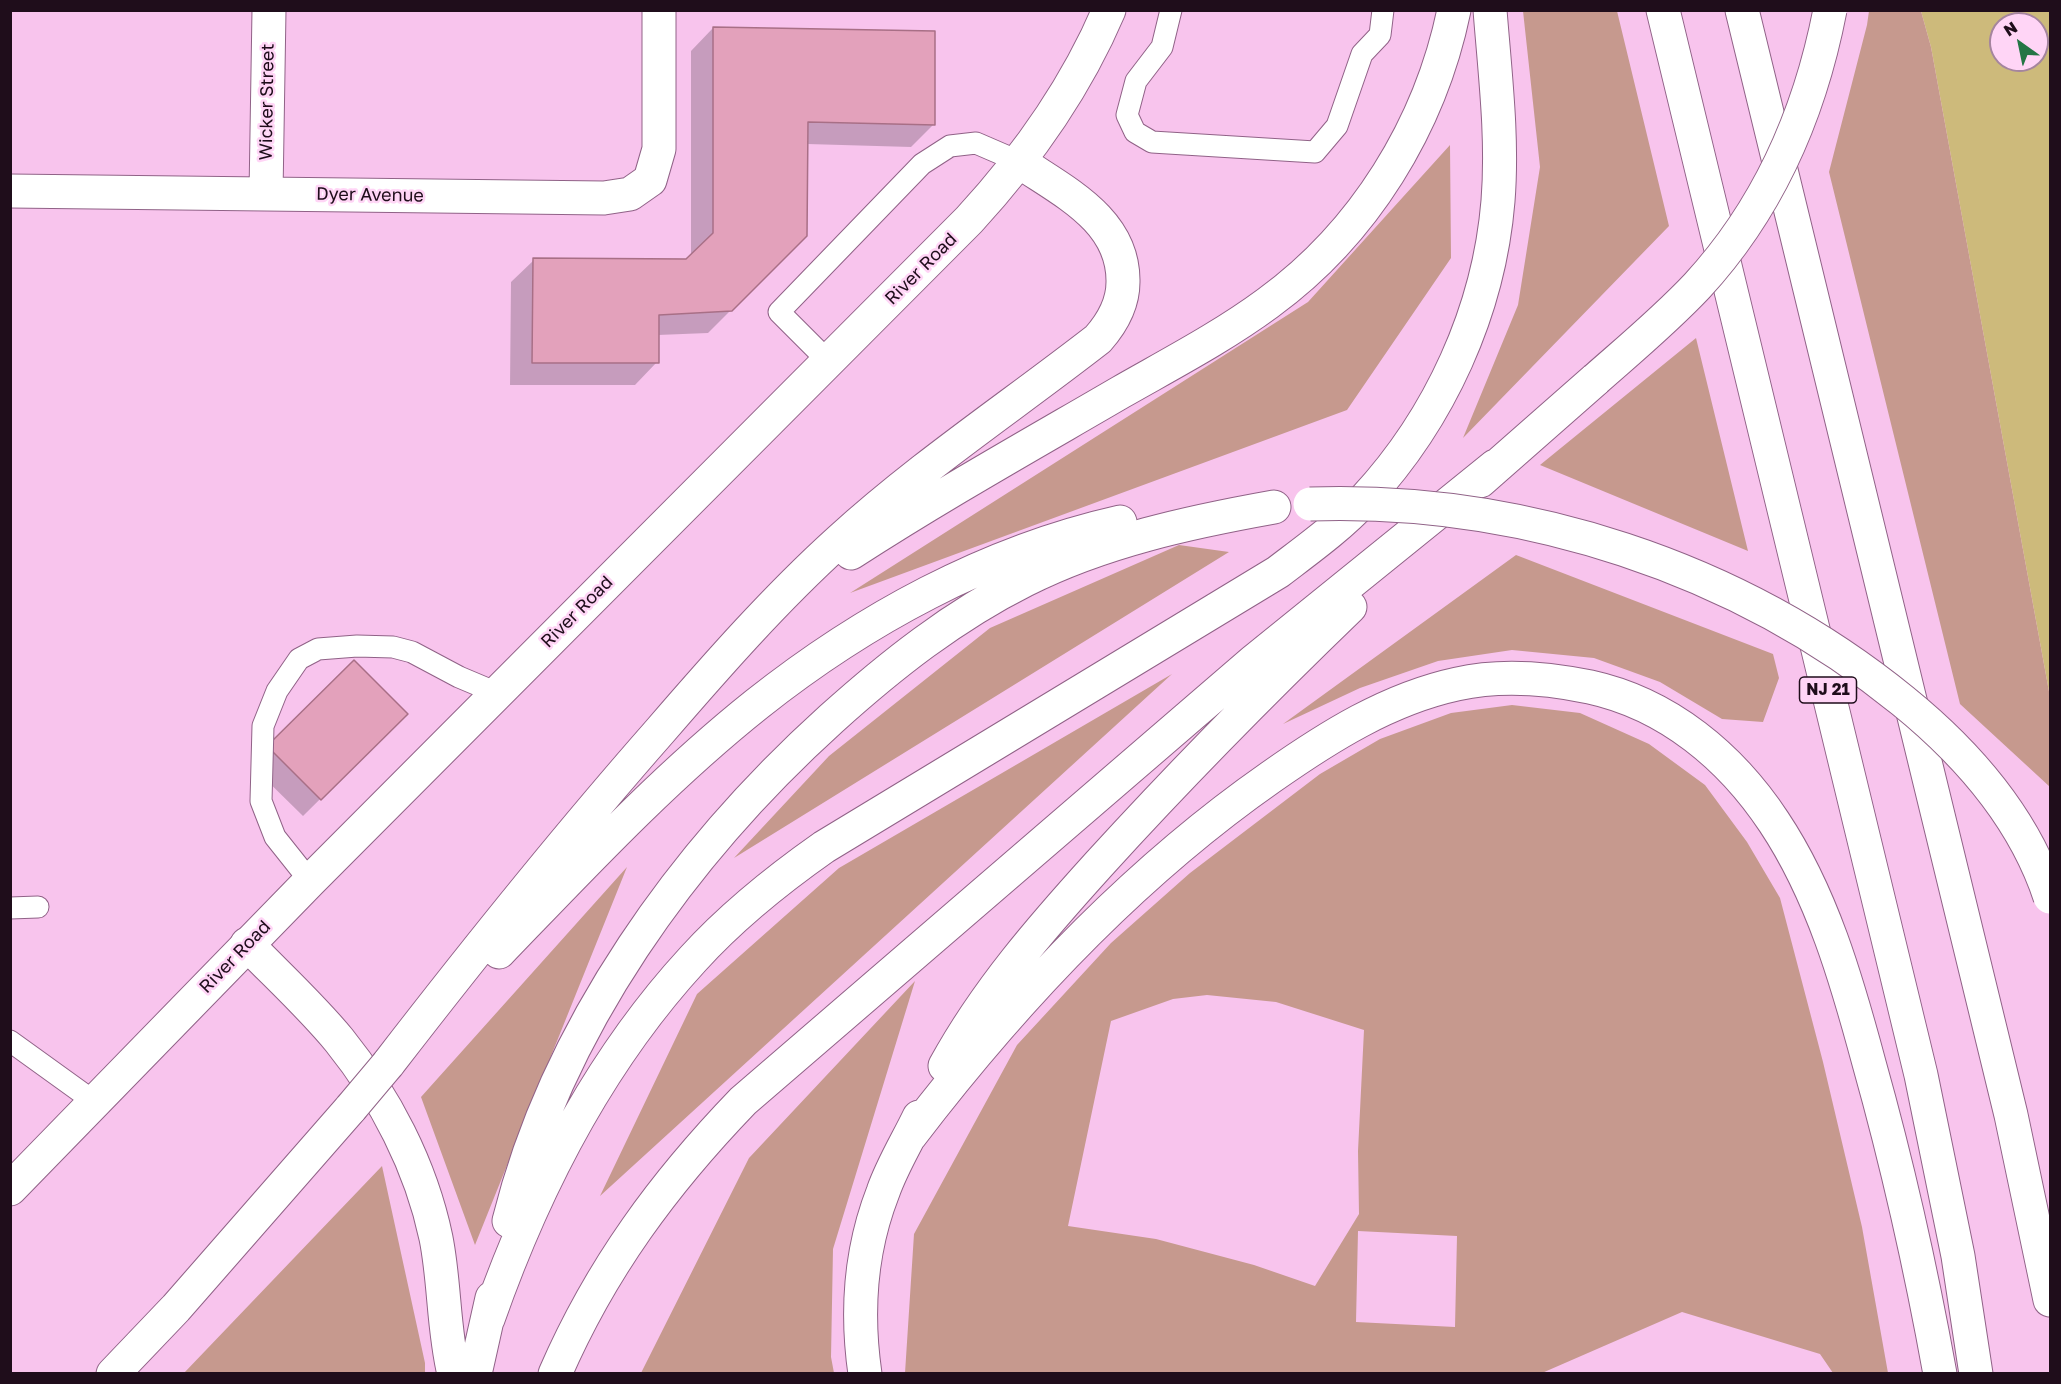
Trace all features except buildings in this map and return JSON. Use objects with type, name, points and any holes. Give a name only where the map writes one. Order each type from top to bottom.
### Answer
[{"type":"main road","name":"Wicker Street","points":[[266,194],[269,10]]},
{"type":"main road","name":"Dyer Avenue","points":[[10,191],[604,198],[630,194],[650,180],[659,149],[660,10]]},
{"type":"main road","name":"River Road","points":[[10,1189],[247,944],[969,220],[1020,162],[1061,104],[1080,72],[1109,10]]},
{"type":"main road","points":[[740,642],[774,611],[850,553],[1217,336],[1269,302],[1314,265],[1371,200],[1403,148],[1438,69],[1454,10]]},
{"type":"main road","points":[[488,1318],[524,1224],[587,1104],[643,1019],[717,934],[767,890],[824,847],[1278,572],[1343,520],[1365,499],[1400,456],[1432,409],[1456,362],[1476,311],[1490,259],[1500,172],[1497,93],[1490,10]]},
{"type":"main road","name":"NJ 21","points":[[1663,10],[1912,1036],[1950,1216],[1976,1374]]},
{"type":"main road","points":[[1742,10],[2011,1115],[2050,1300]]},
{"type":"main road","points":[[555,1374],[590,1302],[648,1210],[678,1172],[743,1101],[1256,660],[1495,466],[1653,329],[1698,285],[1754,211],[1783,158],[1807,102],[1817,70],[1830,10]]},
{"type":"main road","points":[[113,1374],[176,1308],[351,1108],[522,892],[650,742],[740,642],[806,573],[885,502],[1098,339],[1111,324],[1123,290],[1120,254],[1114,239],[1105,226],[1082,204],[1020,162]]},
{"type":"main road","points":[[866,1374],[860,1317],[861,1285],[865,1254],[882,1192],[928,1097],[966,1030],[1009,968],[1129,831],[1252,703],[1495,466]]},
{"type":"main road","points":[[475,1374],[507,1227],[536,1132],[568,1060],[610,986],[654,917],[709,845],[765,783],[827,723],[891,667],[923,641],[992,597],[1027,579],[1093,552],[1184,525],[1274,507],[1346,503],[1414,506],[1468,513],[1536,525],[1635,553],[1691,575],[1758,607],[1848,659],[1905,702],[1987,782],[2005,807],[2036,861],[2050,897]]},
{"type":"main road","points":[[388,1064],[583,864],[671,779],[756,704],[843,642],[935,590],[978,569],[1056,539],[1118,522],[1180,512],[1244,506],[1274,507]]},
{"type":"main road","points":[[910,1136],[983,1045],[1060,961],[1133,887],[1231,806],[1318,744],[1404,700],[1458,684],[1514,678],[1576,684],[1607,691],[1659,712],[1710,748],[1755,796],[1775,824],[1808,882],[1835,952],[1879,1098],[1906,1203],[1940,1374]]},
{"type":"main road","points":[[247,944],[338,1038],[369,1082],[398,1131],[421,1182],[436,1237],[447,1344],[454,1374]]},
{"type":"lane","points":[[1171,10],[1162,47],[1136,81],[1127,115],[1135,132],[1152,142],[1315,152],[1337,126],[1362,54],[1380,35],[1383,10]]},
{"type":"lane","points":[[828,361],[779,312],[787,303],[922,164],[950,146],[976,144],[1020,162]]},
{"type":"lane","points":[[310,881],[275,837],[261,801],[263,726],[277,691],[299,659],[318,649],[357,645],[393,647],[412,652],[459,677],[497,693]]},
{"type":"lane","points":[[10,908],[38,907]]},
{"type":"lane","points":[[10,1041],[96,1102]]},
{"type":"shaded area","points":[[1523,11],[1617,11],[1669,226],[1463,438],[1518,305],[1540,167]]},
{"type":"shaded area","points":[[1869,11],[1921,11],[1931,47],[2050,697],[2050,787],[1960,704],[1829,172]]},
{"type":"shaded area","points":[[1921,11],[2050,11],[2050,697],[1931,47]]},
{"type":"shaded area","points":[[1450,145],[1451,258],[1347,410],[850,593],[1308,302]]},
{"type":"shaded area","points":[[1696,338],[1748,551],[1540,465]]},
{"type":"shaded area","points":[[1179,545],[1229,552],[734,858],[829,756],[990,628]]},
{"type":"shaded area","points":[[1516,555],[1773,654],[1779,678],[1763,722],[1722,719],[1660,682],[1594,658],[1512,650],[1438,661],[1360,688],[1283,724]]},
{"type":"shaded area","points":[[1172,674],[600,1196],[697,994],[839,868]]},
{"type":"shaded area","points":[[1512,705],[1580,713],[1649,744],[1705,785],[1747,842],[1780,898],[1823,1062],[1862,1227],[1888,1373],[1833,1373],[1820,1354],[1682,1312],[1542,1373],[905,1373],[914,1234],[1017,1045],[1111,943],[1190,873],[1320,774],[1380,739],[1451,713]],"holes":[[[1207,995],[1276,1002],[1364,1030],[1358,1151],[1359,1214],[1315,1286],[1254,1265],[1156,1239],[1068,1226],[1111,1021],[1173,999]],[[1358,1231],[1457,1236],[1455,1327],[1356,1322]]]},
{"type":"shaded area","points":[[627,867],[475,1245],[421,1097]]},
{"type":"shaded area","points":[[915,981],[833,1249],[831,1357],[834,1373],[641,1373],[749,1158]]},
{"type":"shaded area","points":[[382,1166],[425,1363],[425,1373],[184,1373]]}]
